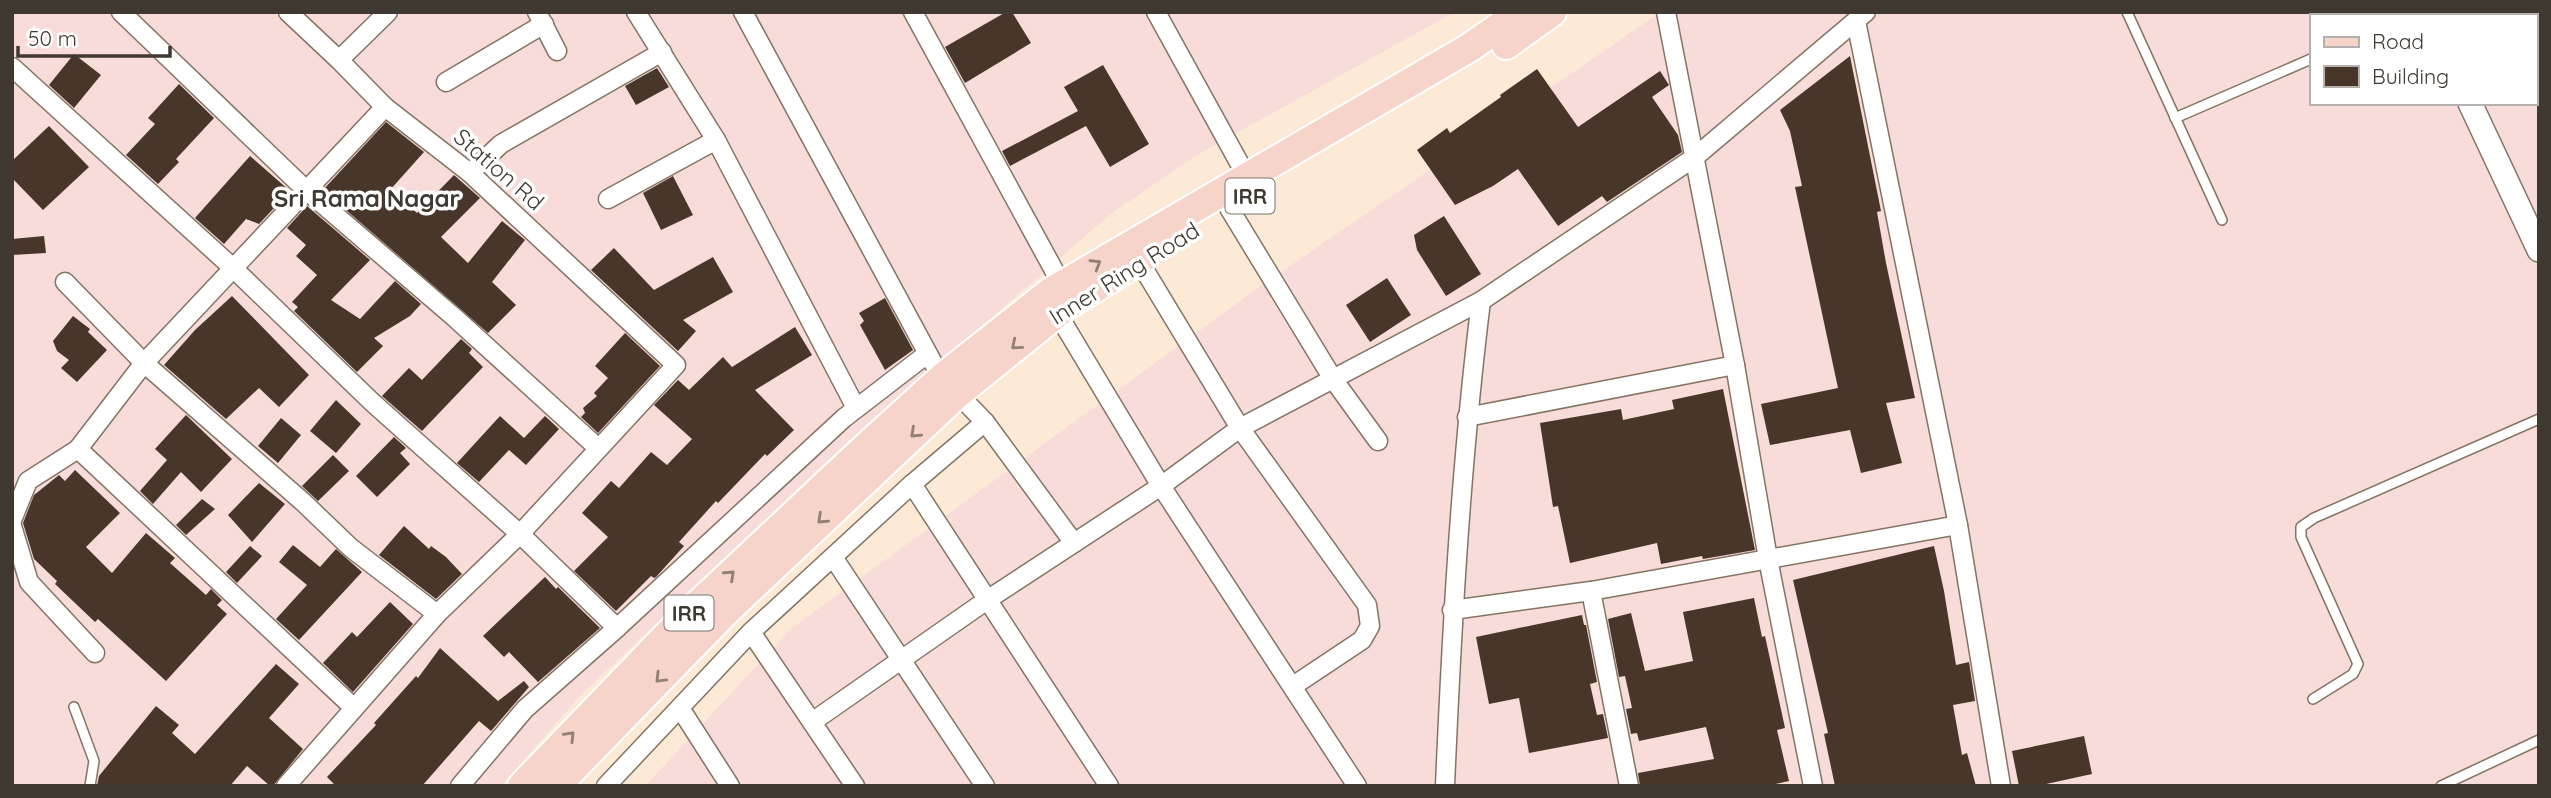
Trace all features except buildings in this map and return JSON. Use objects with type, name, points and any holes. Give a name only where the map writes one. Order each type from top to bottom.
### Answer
[{"type":"main road","name":"Inner Ring Road","points":[[942,375],[1062,285],[1469,48],[1521,12]]},
{"type":"main road","name":"Inner Ring Road","points":[[942,375],[1057,313],[1139,261],[1491,55],[1552,12]]},
{"type":"main road","name":"IRR","points":[[522,786],[687,615],[942,375]]},
{"type":"main road","name":"IRR","points":[[556,786],[726,611],[942,375]]},
{"type":"street","points":[[121,12],[306,190],[454,317],[598,448],[520,534],[437,614],[286,786]]},
{"type":"street","name":"Station Rd","points":[[288,12],[385,107],[470,173],[676,365],[598,448]]},
{"type":"street","points":[[340,60],[388,12]]},
{"type":"street","points":[[636,12],[716,140],[856,408]]},
{"type":"street","points":[[743,12],[942,375],[985,422],[1074,544]]},
{"type":"street","points":[[913,12],[1062,285]]},
{"type":"street","points":[[1156,12],[1247,177]]},
{"type":"street","points":[[1666,12],[1813,786]]},
{"type":"street","points":[[812,722],[987,600],[1161,486],[1240,428],[1481,301],[1695,158],[1861,16],[1958,524],[2001,786]]},
{"type":"street","points":[[446,82],[541,18],[557,51]]},
{"type":"street","points":[[470,173],[501,144],[662,52]]},
{"type":"street","points":[[12,67],[233,268],[373,403],[520,534],[617,628]]},
{"type":"street","points":[[2471,105],[2539,250]]},
{"type":"street","points":[[95,653],[29,582],[12,523],[28,481],[78,449],[144,363],[385,107]]},
{"type":"street","points":[[608,199],[716,140]]},
{"type":"street","points":[[1229,208],[1333,379],[1378,441]]},
{"type":"street","points":[[1139,261],[1240,428],[1367,605],[1370,626],[1362,640],[1293,686]]},
{"type":"street","points":[[65,282],[144,363],[303,502],[351,548],[437,614]]},
{"type":"street","points":[[1445,786],[1452,610],[1467,417],[1481,301]]},
{"type":"street","points":[[1057,313],[1161,486],[1357,786]]},
{"type":"street","points":[[1467,417],[1735,365]]},
{"type":"street","points":[[460,786],[525,709],[856,408],[942,375]]},
{"type":"street","points":[[606,786],[751,632],[912,484],[985,422]]},
{"type":"street","points":[[78,449],[354,708]]},
{"type":"street","points":[[912,484],[1109,786]]},
{"type":"street","points":[[1452,610],[1591,591],[1958,524]]},
{"type":"street","points":[[833,556],[985,786]]},
{"type":"street","points":[[1591,591],[1629,786]]},
{"type":"street","points":[[751,632],[855,786]]},
{"type":"street","points":[[680,708],[730,786]]},
{"type":"lane","points":[[2127,12],[2222,220]]},
{"type":"lane","points":[[2175,118],[2310,59]]},
{"type":"lane","points":[[2313,699],[2353,674],[2358,664],[2301,537],[2301,527],[2314,518],[2539,419]]},
{"type":"lane","points":[[74,707],[94,761],[90,786]]},
{"type":"lane","points":[[2441,786],[2539,740]]},
{"type":"shaded area","points":[[12,12],[1455,12],[1197,155],[1111,214],[844,445],[580,696],[501,786],[12,786]]},
{"type":"shaded area","points":[[1661,12],[2539,12],[2539,786],[645,786],[792,628],[1262,285]]},
{"type":"district","name":"Sri Rama Nagar","points":[[367,198]]}]
